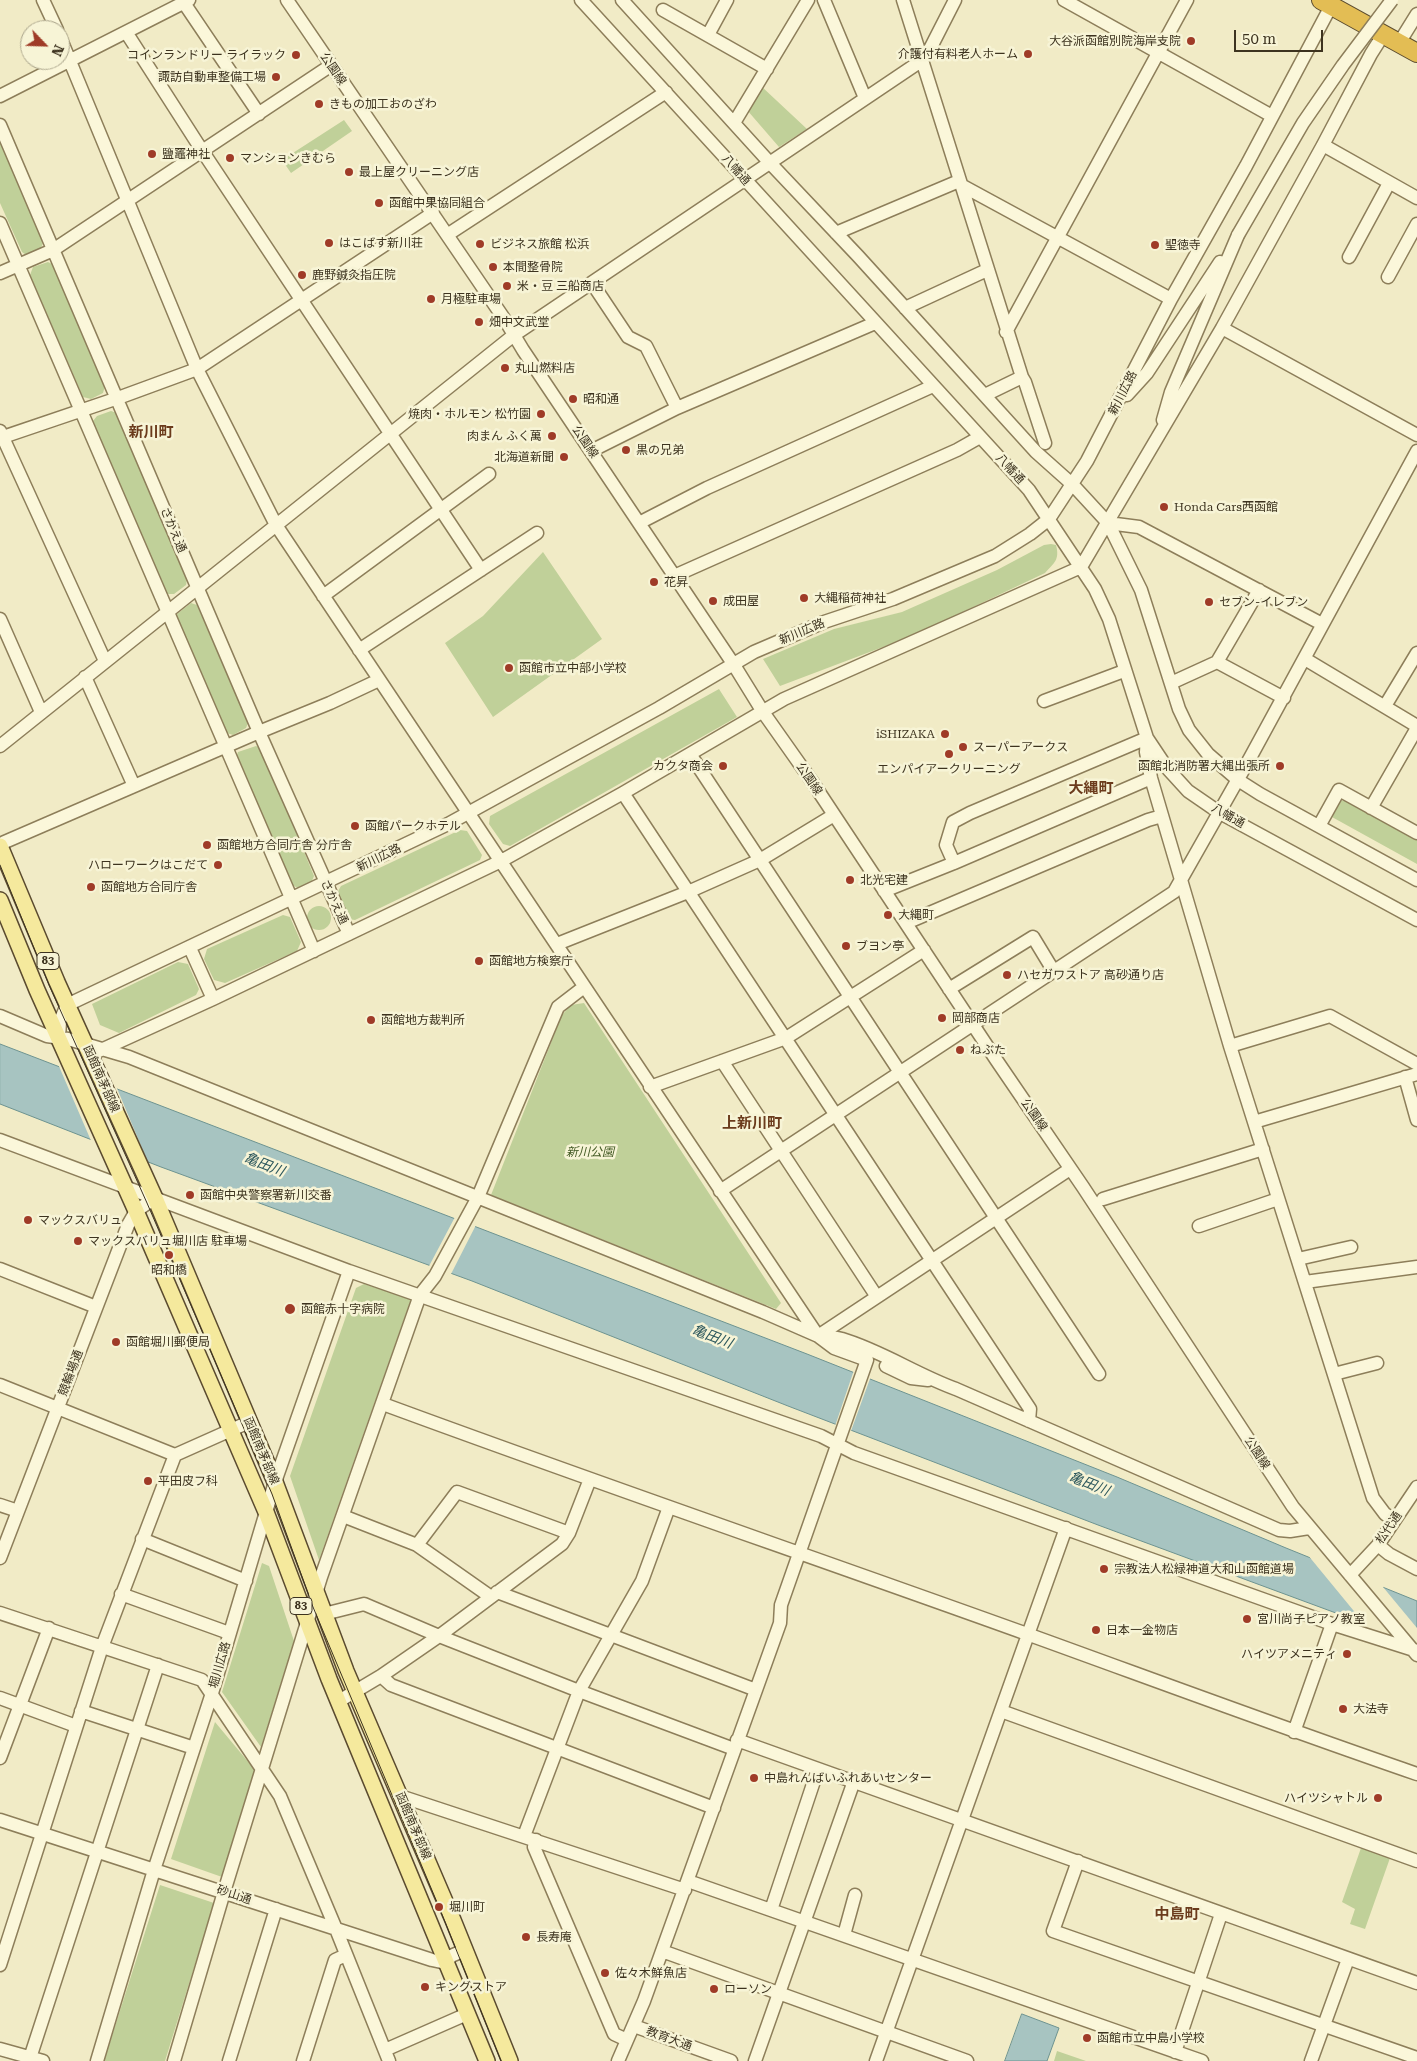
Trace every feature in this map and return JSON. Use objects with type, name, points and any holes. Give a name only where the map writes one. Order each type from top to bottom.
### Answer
[{"type":"highway","points":[[1326,3],[1417,53]]},
{"type":"main road","name":"函館南茅部線","points":[[0,845],[67,1005],[154,1198],[275,1482],[317,1597],[355,1691],[510,2061]]},
{"type":"main road","name":"函館南茅部線","points":[[0,900],[58,1039],[124,1185]]},
{"type":"main road","name":"83","points":[[124,1185],[266,1512],[308,1625],[487,2061]]},
{"type":"street","points":[[44,0],[53,20]]},
{"type":"street","name":"公園線","points":[[287,0],[330,66],[433,213],[734,665],[763,712],[834,815],[1070,1169],[1293,1508],[1333,1556],[1354,1571],[1413,1648]]},
{"type":"street","name":"八幡通","points":[[581,0],[1029,490],[1095,589],[1108,619],[1147,738],[1167,768],[1188,791],[1220,813],[1417,920]]},
{"type":"street","points":[[622,0],[1036,452],[1073,485],[1108,523],[1141,590],[1179,709],[1189,730],[1208,754],[1238,780],[1260,794],[1417,880]]},
{"type":"street","points":[[708,35],[727,0]]},
{"type":"street","points":[[734,123],[808,0]]},
{"type":"street","points":[[824,0],[865,98]]},
{"type":"street","points":[[903,0],[1006,332],[1045,443]]},
{"type":"street","points":[[0,746],[514,335],[921,61],[930,49],[955,0]]},
{"type":"street","points":[[1064,0],[1272,116]]},
{"type":"street","points":[[1006,332],[1187,0]]},
{"type":"street","points":[[1114,410],[1147,373],[1238,235],[1303,123],[1343,65],[1392,0]]},
{"type":"street","points":[[0,96],[71,61],[178,3],[259,114]]},
{"type":"street","name":"新川広路","points":[[67,1005],[326,884],[468,814],[754,652],[824,622],[893,599],[995,556],[1050,519],[1073,485],[1171,299],[1272,116],[1326,3]]},
{"type":"street","points":[[662,10],[767,69]]},
{"type":"street","points":[[1399,43],[1417,14]]},
{"type":"street","points":[[126,32],[203,152],[481,570]]},
{"type":"street","points":[[106,1049],[502,861],[784,699],[1081,567],[1222,328],[1382,35]]},
{"type":"street","points":[[71,61],[197,369],[276,525],[818,1336]]},
{"type":"street","points":[[0,273],[53,250],[330,66]]},
{"type":"street","points":[[447,235],[666,92]]},
{"type":"street","name":"さかえ通","points":[[0,124],[259,732],[349,934]]},
{"type":"street","points":[[1323,146],[1417,198]]},
{"type":"street","points":[[960,183],[1171,299]]},
{"type":"street","points":[[836,233],[960,183]]},
{"type":"street","points":[[1349,257],[1389,183]]},
{"type":"street","points":[[105,661],[1,435],[118,398],[197,369],[433,213]]},
{"type":"street","points":[[0,223],[314,951]]},
{"type":"street","points":[[1388,277],[1417,224]]},
{"type":"street","points":[[1159,436],[1170,392],[1238,235]]},
{"type":"street","points":[[905,308],[987,270]]},
{"type":"street","points":[[592,283],[628,337],[646,346],[678,408]]},
{"type":"street","points":[[591,451],[678,408],[875,323]]},
{"type":"street","points":[[1222,328],[1417,435]]},
{"type":"street","points":[[985,395],[1022,377]]},
{"type":"street","points":[[639,523],[707,488],[933,386]]},
{"type":"street","points":[[674,576],[957,450],[980,437]]},
{"type":"street","points":[[720,1191],[1174,892],[1284,698],[1322,624],[1417,451]]},
{"type":"street","points":[[323,596],[489,474]]},
{"type":"street","points":[[1108,523],[1140,526],[1322,624]]},
{"type":"street","points":[[359,650],[537,533]]},
{"type":"street","points":[[1171,683],[1216,662],[1259,590]]},
{"type":"street","points":[[0,619],[41,712]]},
{"type":"street","points":[[1385,706],[1417,653]]},
{"type":"street","points":[[1305,659],[1417,727],[1371,808]]},
{"type":"street","points":[[1216,662],[1284,698]]},
{"type":"street","points":[[1044,701],[1124,671]]},
{"type":"street","points":[[85,677],[134,786]]},
{"type":"street","points":[[0,845],[330,703],[379,680]]},
{"type":"street","points":[[954,863],[946,845],[952,822],[1147,738],[1146,752],[1151,778],[1180,882],[1278,1200],[1373,1498],[1385,1514],[1395,1520]]},
{"type":"street","points":[[690,754],[1099,1374]]},
{"type":"street","points":[[884,891],[1151,778]]},
{"type":"street","points":[[1319,826],[1339,790],[1417,833]]},
{"type":"street","points":[[623,793],[1030,1409],[1029,1421]]},
{"type":"street","points":[[557,944],[688,892],[760,860],[834,815]]},
{"type":"street","points":[[906,923],[1148,820],[1162,816]]},
{"type":"street","points":[[950,989],[1033,937],[1053,970]]},
{"type":"street","points":[[190,948],[214,999]]},
{"type":"street","points":[[650,1087],[786,1038],[924,950]]},
{"type":"street","points":[[174,2061],[224,1892],[317,1597],[321,1578],[420,1296],[435,1276],[478,1197],[558,1007],[584,987]]},
{"type":"street","points":[[58,1039],[60,1022],[67,1005]]},
{"type":"street","points":[[0,1016],[47,1036],[68,1039],[87,1049],[106,1049],[478,1197],[818,1336],[834,1348],[865,1365],[911,1378],[933,1381]]},
{"type":"street","points":[[1230,1046],[1330,1016],[1417,1064]]},
{"type":"street","points":[[722,1061],[877,1297]]},
{"type":"street","points":[[1254,1122],[1411,1076],[1417,1120]]},
{"type":"street","points":[[0,1140],[124,1185],[166,1204],[349,1271],[821,1436],[854,1453],[1332,1624],[1413,1648]]},
{"type":"street","points":[[1103,1199],[1263,1149]]},
{"type":"street","points":[[818,1336],[1070,1169]]},
{"type":"street","points":[[136,1210],[154,1198]]},
{"type":"street","points":[[1199,1226],[1278,1200]]},
{"type":"street","name":"競輪場通","points":[[0,1558],[128,1225],[136,1210]]},
{"type":"street","points":[[1298,1259],[1352,1247]]},
{"type":"street","points":[[1305,1282],[1417,1267]]},
{"type":"street","points":[[0,1269],[96,1307]]},
{"type":"street","name":"堀川広路","points":[[97,2061],[154,1870],[212,1693],[275,1482],[349,1271]]},
{"type":"street","points":[[818,1336],[841,1338],[914,1369],[933,1381],[1279,1530],[1290,1531],[1309,1528]]},
{"type":"street","points":[[1334,1374],[1376,1362]]},
{"type":"street","points":[[618,2061],[634,2026],[662,1951],[780,1623],[781,1604],[865,1365]]},
{"type":"street","points":[[0,1385],[175,1454]]},
{"type":"street","points":[[383,1404],[798,1554],[1028,1634],[1294,1732],[1417,1774]]},
{"type":"street","points":[[0,1964],[102,1647],[175,1454],[249,1422]]},
{"type":"street","points":[[339,1701],[381,1676],[439,1636],[562,1544],[569,1533],[590,1479]]},
{"type":"street","name":"松代通","points":[[1354,1571],[1378,1545],[1416,1490]]},
{"type":"street","points":[[417,1545],[457,1492],[569,1533]]},
{"type":"street","points":[[0,1505],[18,1511]]},
{"type":"street","points":[[627,2040],[614,2034],[530,1838],[558,1749],[579,1691],[642,1581],[669,1507]]},
{"type":"street","points":[[343,1516],[417,1545],[494,1594],[756,1690]]},
{"type":"street","points":[[876,2061],[1066,1528]]},
{"type":"street","points":[[142,1539],[246,1581]]},
{"type":"street","points":[[1378,1545],[1389,1554],[1417,1569]]},
{"type":"street","points":[[121,1594],[229,1633]]},
{"type":"street","points":[[324,1614],[364,1604],[439,1636],[579,1691],[736,1745],[854,1781],[1417,1983]]},
{"type":"street","points":[[0,1613],[202,1680],[280,1796],[387,2055],[467,2014]]},
{"type":"street","points":[[1294,1732],[1332,1624]]},
{"type":"street","points":[[0,1758],[49,1628]]},
{"type":"street","points":[[30,2059],[158,1665]]},
{"type":"street","points":[[381,1676],[391,1685],[714,1808]]},
{"type":"street","points":[[0,1698],[76,1726]]},
{"type":"street","points":[[81,1711],[194,1748]]},
{"type":"street","points":[[1001,1711],[1417,1861]]},
{"type":"street","points":[[771,1910],[818,1769]]},
{"type":"street","points":[[756,2061],[854,1781]]},
{"type":"street","points":[[400,1796],[530,1838],[771,1910],[913,1958],[1202,2061]]},
{"type":"street","name":"砂山通","points":[[0,1820],[446,1963]]},
{"type":"street","points":[[1078,1861],[1053,1930],[1417,2058]]},
{"type":"street","points":[[844,1935],[855,1895]]},
{"type":"street","points":[[229,2061],[276,1909]]},
{"type":"street","points":[[1175,2052],[1221,1914]]},
{"type":"street","points":[[446,1963],[451,1956],[465,1950]]},
{"type":"street","points":[[662,1951],[967,2061]]},
{"type":"street","points":[[303,2061],[335,1960],[346,1955]]},
{"type":"street","points":[[1311,2061],[1348,1959]]},
{"type":"street","name":"教育大通","points":[[634,2026],[731,2061]]},
{"type":"street","points":[[0,2050],[43,2061]]},
{"type":"green space","points":[[761,86],[807,129],[779,147],[747,110]]},
{"type":"green space","points":[[344,120],[352,131],[291,173],[282,160]]},
{"type":"green space","points":[[0,138],[43,243],[41,248],[26,255],[22,252],[0,203]]},
{"type":"green space","points":[[48,262],[56,266],[105,386],[103,393],[91,399],[83,397],[30,275],[33,267]]},
{"type":"green space","points":[[111,411],[117,413],[187,580],[186,585],[174,594],[168,594],[163,588],[93,421],[97,416]]},
{"type":"green space","points":[[1044,545],[1056,545],[1057,558],[1045,573],[912,636],[780,686],[763,659],[834,629],[902,612],[997,570]]},
{"type":"green space","points":[[543,552],[602,639],[493,717],[445,643],[483,616]]},
{"type":"green space","points":[[191,603],[197,605],[248,723],[246,728],[233,735],[227,733],[176,618],[177,614]]},
{"type":"green space","points":[[719,689],[737,717],[510,846],[503,844],[489,824],[490,816]]},
{"type":"green space","points":[[256,746],[262,749],[314,876],[312,881],[298,888],[292,885],[236,757],[238,752]]},
{"type":"green space","points":[[1345,800],[1417,839],[1417,864],[1332,817],[1341,801]]},
{"type":"green space","points":[[460,830],[467,831],[482,855],[480,860],[355,920],[348,919],[337,893],[341,886]]},
{"type":"green space","points":[[319,906],[327,910],[331,918],[327,926],[319,930],[311,926],[307,918],[311,910]]},
{"type":"green space","points":[[283,915],[290,917],[301,942],[297,951],[225,983],[214,980],[204,959],[207,949]]},
{"type":"green space","points":[[178,962],[188,964],[199,989],[196,995],[119,1033],[100,1025],[92,1004]]},
{"type":"green space","name":"新川公園","points":[[584,1003],[781,1303],[776,1309],[491,1195],[562,1015],[571,1005]]},
{"type":"green space","points":[[364,1284],[411,1299],[319,1560],[290,1476],[356,1288]]},
{"type":"green space","points":[[262,1563],[269,1566],[294,1641],[261,1747],[222,1692]]},
{"type":"green space","points":[[215,1722],[255,1770],[222,1877],[171,1859]]},
{"type":"green space","points":[[1361,1848],[1390,1858],[1365,1929],[1350,1924],[1355,1909],[1342,1902]]},
{"type":"green space","points":[[160,1885],[214,1903],[165,2061],[104,2061]]},
{"type":"green space","points":[[1057,2051],[1086,2061],[1054,2061]]},
{"type":"water","name":"亀田川","points":[[0,1044],[807,1354],[1117,1477],[1417,1601],[1417,1643],[1098,1525],[788,1406],[472,1281],[161,1167],[0,1104]]},
{"type":"water","points":[[1022,2014],[1059,2028],[1047,2061],[1005,2061]]},
{"type":"pier","points":[[58,1064],[116,1086],[149,1165],[92,1143]]},
{"type":"pier","points":[[455,1217],[476,1225],[450,1276],[428,1268]]},
{"type":"pier","points":[[854,1370],[871,1376],[851,1431],[835,1426]]},
{"type":"pier","points":[[1307,1554],[1383,1584],[1383,1587],[1417,1628],[1417,1645],[1367,1627]]},
{"type":"tram line","points":[[0,865],[49,985],[147,1203],[272,1494],[313,1607],[439,1907],[501,2061]]},
{"type":"place","name":"大谷派函館別院海岸支院","points":[[1191,41]]},
{"type":"place","name":"介護付有料老人ホーム","points":[[1028,54]]},
{"type":"place","name":"コインランドリー ライラック","points":[[296,55]]},
{"type":"place","name":"諏訪自動車整備工場","points":[[276,77]]},
{"type":"place","name":"きもの加工おのざわ","points":[[319,104]]},
{"type":"place","name":"鹽竈神社","points":[[152,154]]},
{"type":"place","name":"マンションきむら","points":[[230,158]]},
{"type":"place","name":"最上屋クリーニング店","points":[[349,172]]},
{"type":"place","name":"函館中果協同組合","points":[[379,203]]},
{"type":"place","name":"はこばす新川荘","points":[[329,243]]},
{"type":"place","name":"ビジネス旅館 松浜","points":[[480,244]]},
{"type":"place","name":"聖徳寺","points":[[1155,245]]},
{"type":"place","name":"本間整骨院","points":[[493,267]]},
{"type":"place","name":"鹿野鍼灸指圧院","points":[[302,275]]},
{"type":"place","name":"米・豆 三船商店","points":[[507,286]]},
{"type":"place","name":"月極駐車場","points":[[431,299]]},
{"type":"place","name":"畑中文武堂","points":[[479,322]]},
{"type":"place","name":"丸山燃料店","points":[[505,368]]},
{"type":"place","name":"昭和通","points":[[573,399]]},
{"type":"place","name":"焼肉・ホルモン 松竹園","points":[[541,414]]},
{"type":"place","name":"肉まん ふく萬","points":[[552,436]]},
{"type":"place","name":"黒の兄弟","points":[[626,450]]},
{"type":"place","name":"北海道新聞","points":[[564,457]]},
{"type":"place","name":"Honda Cars西函館","points":[[1164,507]]},
{"type":"place","name":"花昇","points":[[654,582]]},
{"type":"place","name":"大縄稲荷神社","points":[[804,598]]},
{"type":"place","name":"成田屋","points":[[713,601]]},
{"type":"place","name":"セブン-イレブン","points":[[1209,602]]},
{"type":"place","name":"函館市立中部小学校","points":[[509,668]]},
{"type":"place","name":"iSHIZAKA","points":[[945,734]]},
{"type":"place","name":"スーパーアークス","points":[[963,747]]},
{"type":"place","name":"エンパイアークリーニング","points":[[949,754]]},
{"type":"place","name":"カクタ商会","points":[[723,766]]},
{"type":"place","name":"函館北消防署大縄出張所","points":[[1280,766]]},
{"type":"place","name":"函館パークホテル","points":[[355,826]]},
{"type":"place","name":"函館地方合同庁舎 分庁舎","points":[[207,845]]},
{"type":"place","name":"ハローワークはこだて","points":[[218,865]]},
{"type":"place","name":"北光宅建","points":[[850,880]]},
{"type":"place","name":"函館地方合同庁舎","points":[[91,887]]},
{"type":"place","name":"大縄町","points":[[888,915]]},
{"type":"place","name":"ブヨン亭","points":[[846,946]]},
{"type":"place","name":"函館地方検察庁","points":[[479,961]]},
{"type":"place","name":"ハセガワストア 高砂通り店","points":[[1007,975]]},
{"type":"place","name":"岡部商店","points":[[942,1018]]},
{"type":"place","name":"函館地方裁判所","points":[[371,1020]]},
{"type":"place","name":"ねぶた","points":[[960,1050]]},
{"type":"place","name":"函館中央警察署新川交番","points":[[190,1195]]},
{"type":"place","name":"マックスバリュ","points":[[28,1220]]},
{"type":"place","name":"マックスバリュ堀川店 駐車場","points":[[78,1241]]},
{"type":"place","name":"昭和橋","points":[[169,1255]]},
{"type":"place","name":"函館赤十字病院","points":[[290,1309]]},
{"type":"place","name":"函館堀川郵便局","points":[[116,1342]]},
{"type":"place","name":"平田皮フ科","points":[[148,1481]]},
{"type":"place","name":"宗教法人松緑神道大和山函館道場","points":[[1104,1569]]},
{"type":"place","name":"宮川尚子ピアノ教室","points":[[1247,1619]]},
{"type":"place","name":"日本一金物店","points":[[1096,1630]]},
{"type":"place","name":"ハイツアメニティ","points":[[1347,1654]]},
{"type":"place","name":"大法寺","points":[[1343,1709]]},
{"type":"place","name":"中島れんばいふれあいセンター","points":[[754,1778]]},
{"type":"place","name":"ハイツシャトル","points":[[1378,1798]]},
{"type":"place","name":"堀川町","points":[[439,1907]]},
{"type":"place","name":"長寿庵","points":[[526,1937]]},
{"type":"place","name":"佐々木鮮魚店","points":[[605,1973]]},
{"type":"place","name":"キングストア","points":[[425,1987]]},
{"type":"place","name":"ローソン","points":[[714,1989]]},
{"type":"place","name":"函館市立中島小学校","points":[[1087,2038]]},
{"type":"district","name":"新川町","points":[[151,433]]},
{"type":"district","name":"大縄町","points":[[1091,789]]},
{"type":"district","name":"上新川町","points":[[752,1124]]},
{"type":"district","name":"中島町","points":[[1177,1915]]}]
